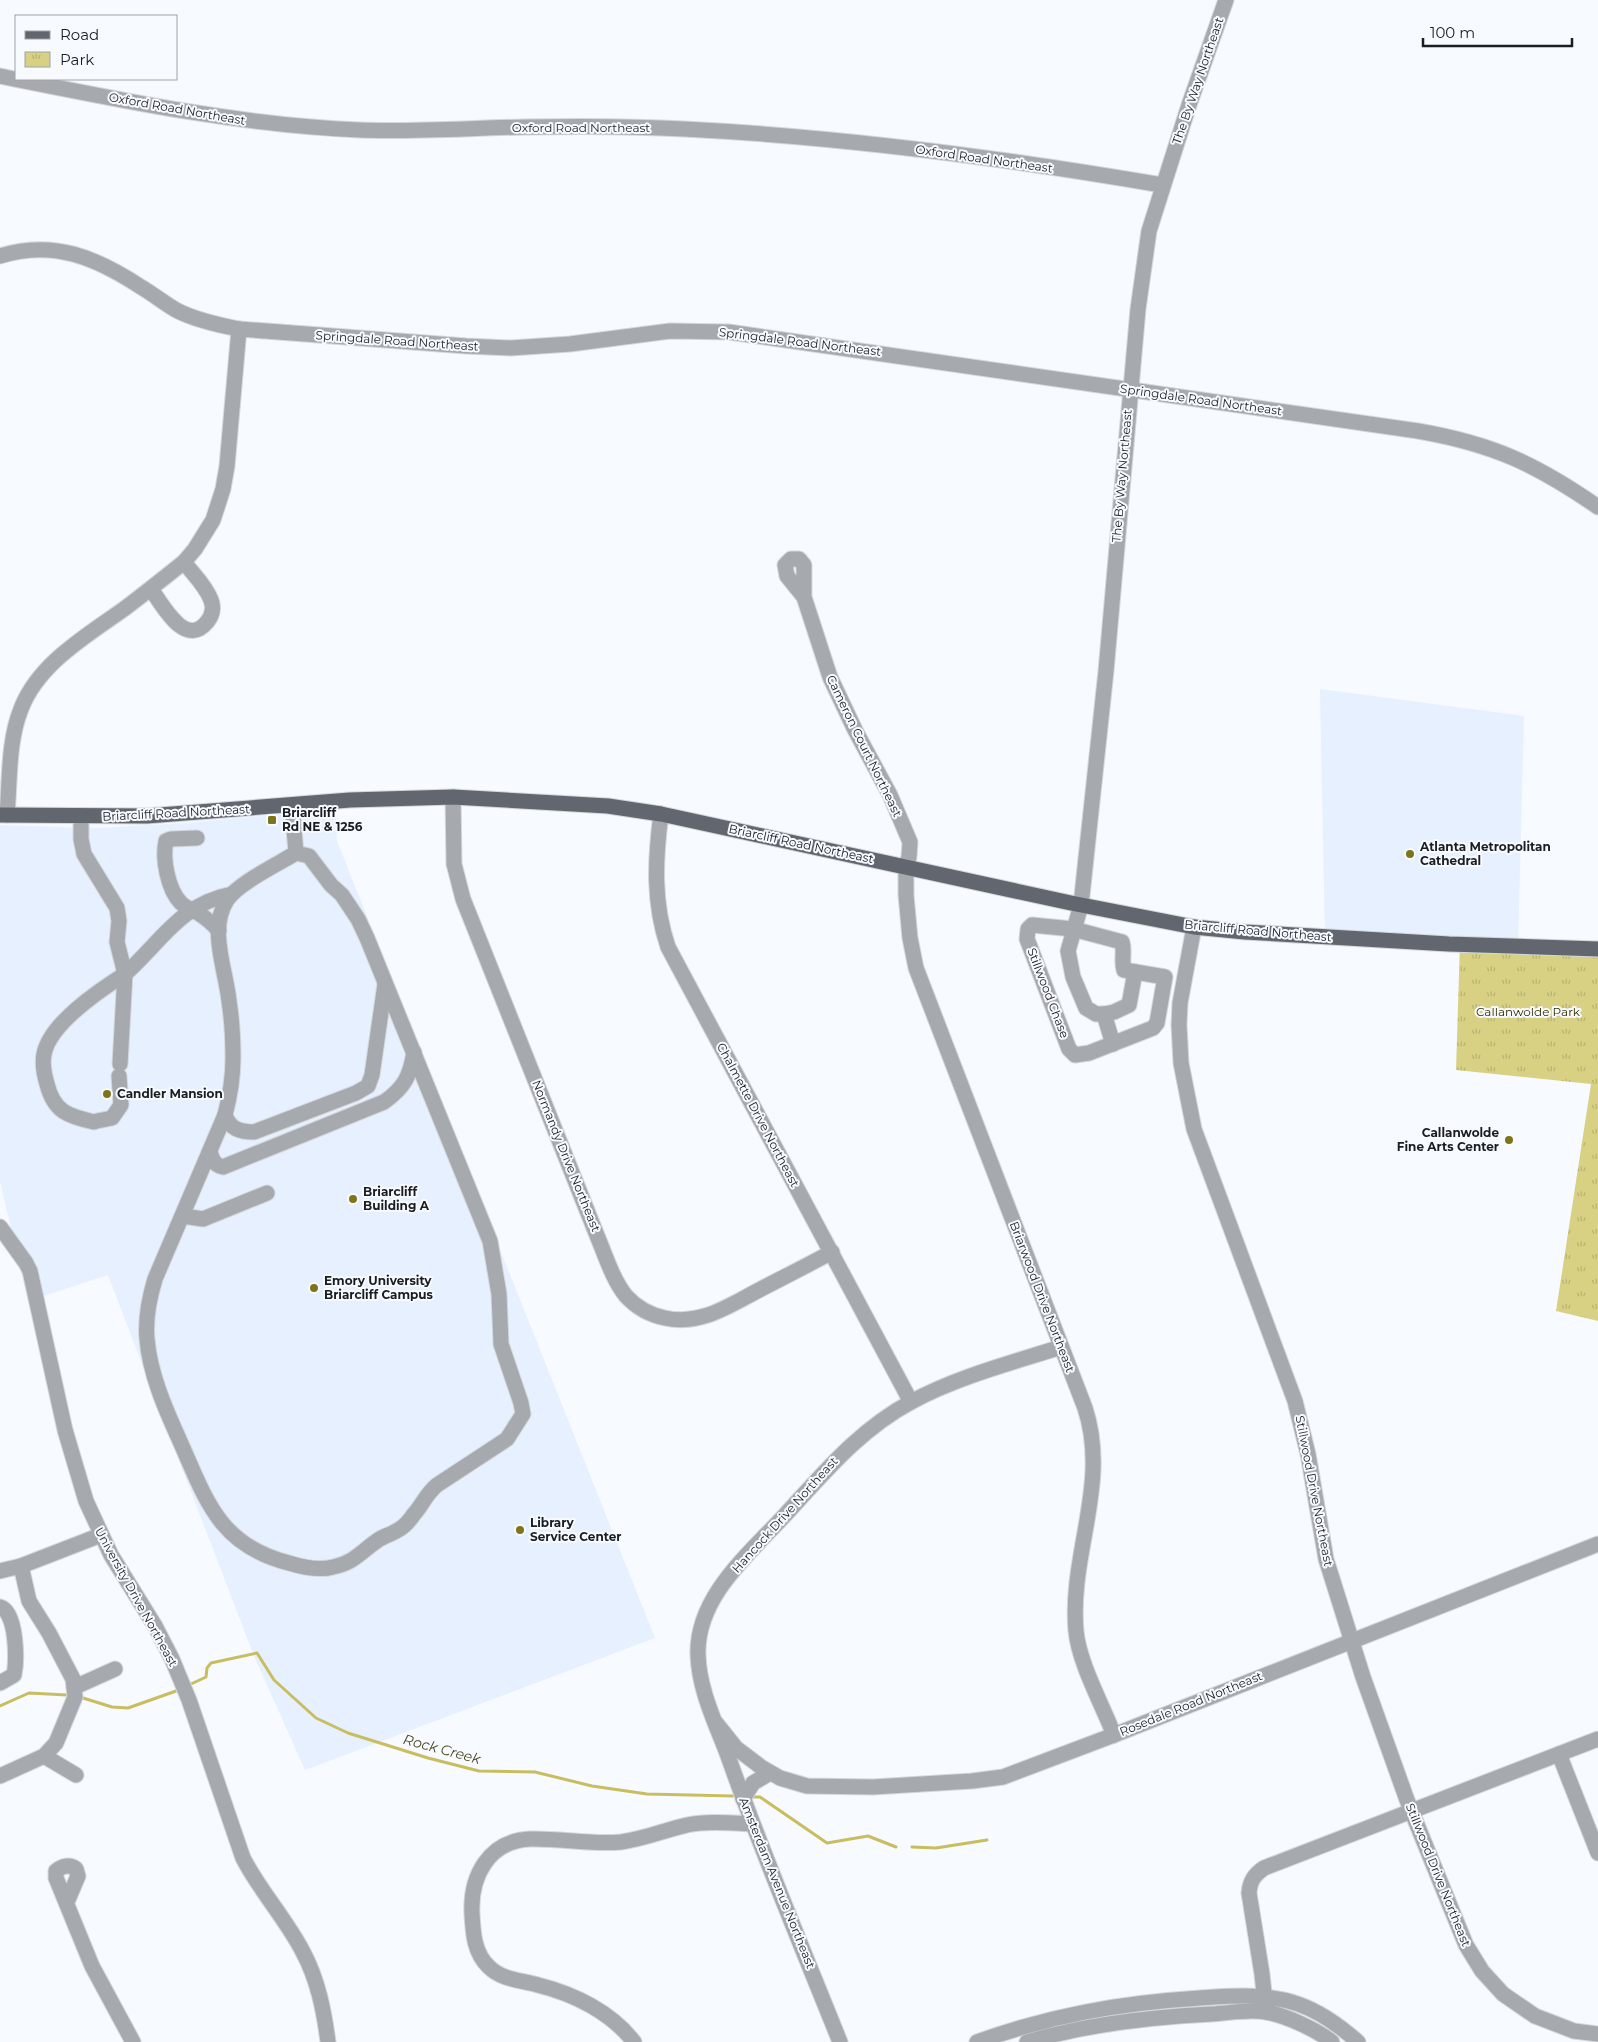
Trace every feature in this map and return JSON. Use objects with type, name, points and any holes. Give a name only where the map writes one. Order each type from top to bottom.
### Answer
[{"type":"main road","name":"Briarcliff Road Northeast","points":[[4,815],[157,816],[372,799],[453,797],[573,803],[661,814],[1081,905],[1194,927],[1245,932],[1439,943],[1598,949]]},
{"type":"street","name":"The By Way Northeast","points":[[1081,905],[1106,671],[1130,389],[1149,231],[1162,185],[1226,0]]},
{"type":"street","name":"Oxford Road Northeast","points":[[0,76],[15,79]]},
{"type":"street","name":"Oxford Road Northeast","points":[[21,80],[176,110],[286,125],[393,131],[585,126],[683,128],[893,146],[1162,185]]},
{"type":"street","name":"Springdale Road Northeast","points":[[0,256],[18,251],[51,250],[85,257],[117,271],[178,311],[207,322],[239,329],[510,348],[570,344],[670,330],[723,331],[1452,437],[1485,446],[1520,460],[1544,472],[1598,507]]},
{"type":"street","points":[[4,815],[16,723],[21,707],[43,673],[79,641],[184,562],[195,549],[213,520],[223,490],[227,466],[239,329]]},
{"type":"street","points":[[151,588],[176,624],[189,630],[197,629],[205,624],[210,617],[212,602],[184,562]]},
{"type":"street","name":"Cameron Court Northeast","points":[[804,597],[830,677],[855,730],[890,795],[910,842],[906,866]]},
{"type":"street","name":"Normandy Drive Northeast","points":[[453,797],[454,864],[463,900],[598,1238],[619,1284],[627,1296],[652,1315],[672,1320],[697,1319],[730,1306],[832,1252]]},
{"type":"street","points":[[292,805],[296,853]]},
{"type":"street","name":"Chalmette Drive Northeast","points":[[661,814],[656,897],[668,947],[911,1402]]},
{"type":"street","points":[[81,817],[81,839],[84,854],[117,908],[119,921],[117,942],[126,974],[120,1070],[121,1099],[117,1113],[109,1120],[96,1122],[58,1109],[52,1101],[42,1064],[44,1051],[51,1037],[72,1012],[126,974],[163,933],[190,910],[216,897],[232,894]]},
{"type":"street","points":[[197,838],[171,838],[166,841],[164,848],[167,868],[174,895],[190,910],[204,917],[219,931]]},
{"type":"street","points":[[296,853],[309,856],[350,906],[367,938],[414,1052],[490,1241],[499,1294],[501,1344],[523,1414],[507,1439],[437,1485],[427,1494],[415,1513],[400,1530],[378,1540],[352,1561],[331,1568],[294,1564],[268,1556],[246,1546],[228,1531],[207,1502],[161,1396],[150,1363],[146,1338],[148,1304],[155,1279],[197,1184],[225,1115],[230,1096],[233,1058],[230,1002],[219,931],[220,917],[227,900],[232,894],[296,853]]},
{"type":"street","name":"Briarwood Drive Northeast","points":[[906,866],[910,938],[916,968],[1092,1430],[1094,1466],[1076,1591],[1076,1632],[1092,1681],[1114,1735]]},
{"type":"street","points":[[1081,905],[1068,951],[1073,976],[1086,1008],[1096,1014],[1104,1014],[1114,1012],[1129,1005],[1135,972]]},
{"type":"street","name":"Stillwood Chase","points":[[1032,925],[1073,929],[1122,942],[1124,948],[1122,962],[1124,970],[1135,972],[1165,977],[1157,1024],[1153,1028],[1113,1044],[1081,1056],[1075,1055],[1069,1049],[1027,939],[1028,929],[1032,925]]},
{"type":"street","name":"Stillwood Drive Northeast","points":[[1194,927],[1180,1004],[1180,1051],[1194,1129],[1295,1401],[1308,1454],[1326,1560],[1364,1678],[1412,1811],[1466,1945],[1482,1971],[1503,1994],[1535,2016],[1574,2031],[1598,2034]]},
{"type":"street","points":[[225,1115],[228,1122],[234,1128],[246,1132],[254,1132],[356,1093],[368,1086],[372,1075],[385,983]]},
{"type":"street","points":[[1161,1002],[1180,1004]]},
{"type":"street","points":[[1104,1014],[1113,1044]]},
{"type":"street","points":[[197,1184],[223,1167],[384,1102],[402,1087],[411,1069],[414,1052]]},
{"type":"street","points":[[210,1151],[213,1162],[223,1167]]},
{"type":"street","points":[[183,1216],[203,1219],[268,1193]]},
{"type":"street","name":"University Drive Northeast","points":[[0,1228],[26,1262],[30,1271],[72,1456],[86,1501],[101,1535],[155,1626],[172,1659],[189,1700],[243,1858],[255,1880],[289,1928],[309,1965],[321,2002],[328,2042]]},
{"type":"street","name":"Hancock Drive Northeast","points":[[716,1723],[702,1680],[698,1656],[702,1625],[714,1598],[744,1558],[826,1468],[865,1434],[911,1402],[987,1371],[1061,1347]]},
{"type":"street","points":[[0,1571],[21,1566],[101,1535]]},
{"type":"street","name":"Rosedale Road Northeast","points":[[716,1723],[736,1748],[770,1773],[799,1784],[817,1787],[873,1787],[979,1780],[1010,1775],[1598,1544]]},
{"type":"street","points":[[0,1776],[44,1756],[56,1743],[75,1697],[75,1688],[59,1651],[30,1601],[21,1566]]},
{"type":"street","points":[[0,1607],[8,1612],[13,1627],[16,1664],[14,1675],[0,1683]]},
{"type":"street","points":[[75,1688],[115,1669]]},
{"type":"street","name":"Amsterdam Avenue Northeast","points":[[716,1723],[752,1824],[840,2042]]},
{"type":"street","points":[[1266,2012],[1249,1893],[1250,1884],[1255,1874],[1264,1868],[1598,1739]]},
{"type":"street","points":[[1559,1754],[1598,1853]]},
{"type":"street","points":[[44,1756],[76,1775]]},
{"type":"street","points":[[743,1798],[753,1783],[770,1773]]},
{"type":"street","points":[[634,2042],[610,2018],[587,2004],[552,1988],[508,1978],[489,1968],[477,1948],[474,1935],[472,1899],[476,1877],[481,1868],[500,1850],[521,1840],[614,1842],[643,1838],[696,1824],[752,1824]]},
{"type":"street","points":[[67,1902],[92,1966],[133,2042]]},
{"type":"street","points":[[977,2042],[1032,2024],[1095,2009],[1237,1995],[1264,1996],[1296,2003],[1318,2012],[1358,2042]]},
{"type":"street","points":[[1095,2009],[1097,2025]]},
{"type":"street","points":[[1027,2042],[1097,2025],[1162,2016],[1266,2012],[1303,2026],[1332,2042]]},
{"type":"shaded area","points":[[1320,689],[1524,716],[1518,945],[1325,935]]},
{"type":"shaded area","name":"Emory University Briarcliff Campus","points":[[336,809],[337,841],[655,1638],[305,1770],[254,1656],[108,1275],[28,1301],[0,1181],[0,825],[95,828],[186,823]]},
{"type":"green space","name":"Callanwolde Park","points":[[1460,942],[1598,950],[1598,1321],[1556,1311],[1591,1084],[1456,1070]]},
{"type":"waterway","name":"Rock Creek","points":[[191,1684],[206,1677],[207,1668],[211,1663],[257,1653],[274,1680],[316,1718],[348,1733],[428,1758],[479,1771],[535,1772],[592,1786],[647,1794],[733,1796]]},
{"type":"waterway","name":"Rock Creek","points":[[83,1698],[112,1707],[128,1708],[176,1691]]},
{"type":"waterway","name":"Rock Creek","points":[[0,1706],[29,1693],[67,1695]]},
{"type":"waterway","name":"Rock Creek","points":[[751,1797],[760,1797],[827,1843],[868,1836],[896,1847]]},
{"type":"waterway","name":"Rock Creek","points":[[912,1847],[936,1848],[987,1840]]},
{"type":"place","name":"Briarcliff Rd NE & 1256","points":[[272,820]]},
{"type":"place","name":"Atlanta Metropolitan Cathedral","points":[[1410,854]]},
{"type":"place","name":"Candler Mansion","points":[[107,1094]]},
{"type":"place","name":"Callanwolde Fine Arts Center","points":[[1509,1140]]},
{"type":"place","name":"Briarcliff Building A","points":[[353,1199]]},
{"type":"place","name":"Emory University Briarcliff Campus","points":[[314,1288]]},
{"type":"place","name":"Library Service Center","points":[[520,1530]]}]
